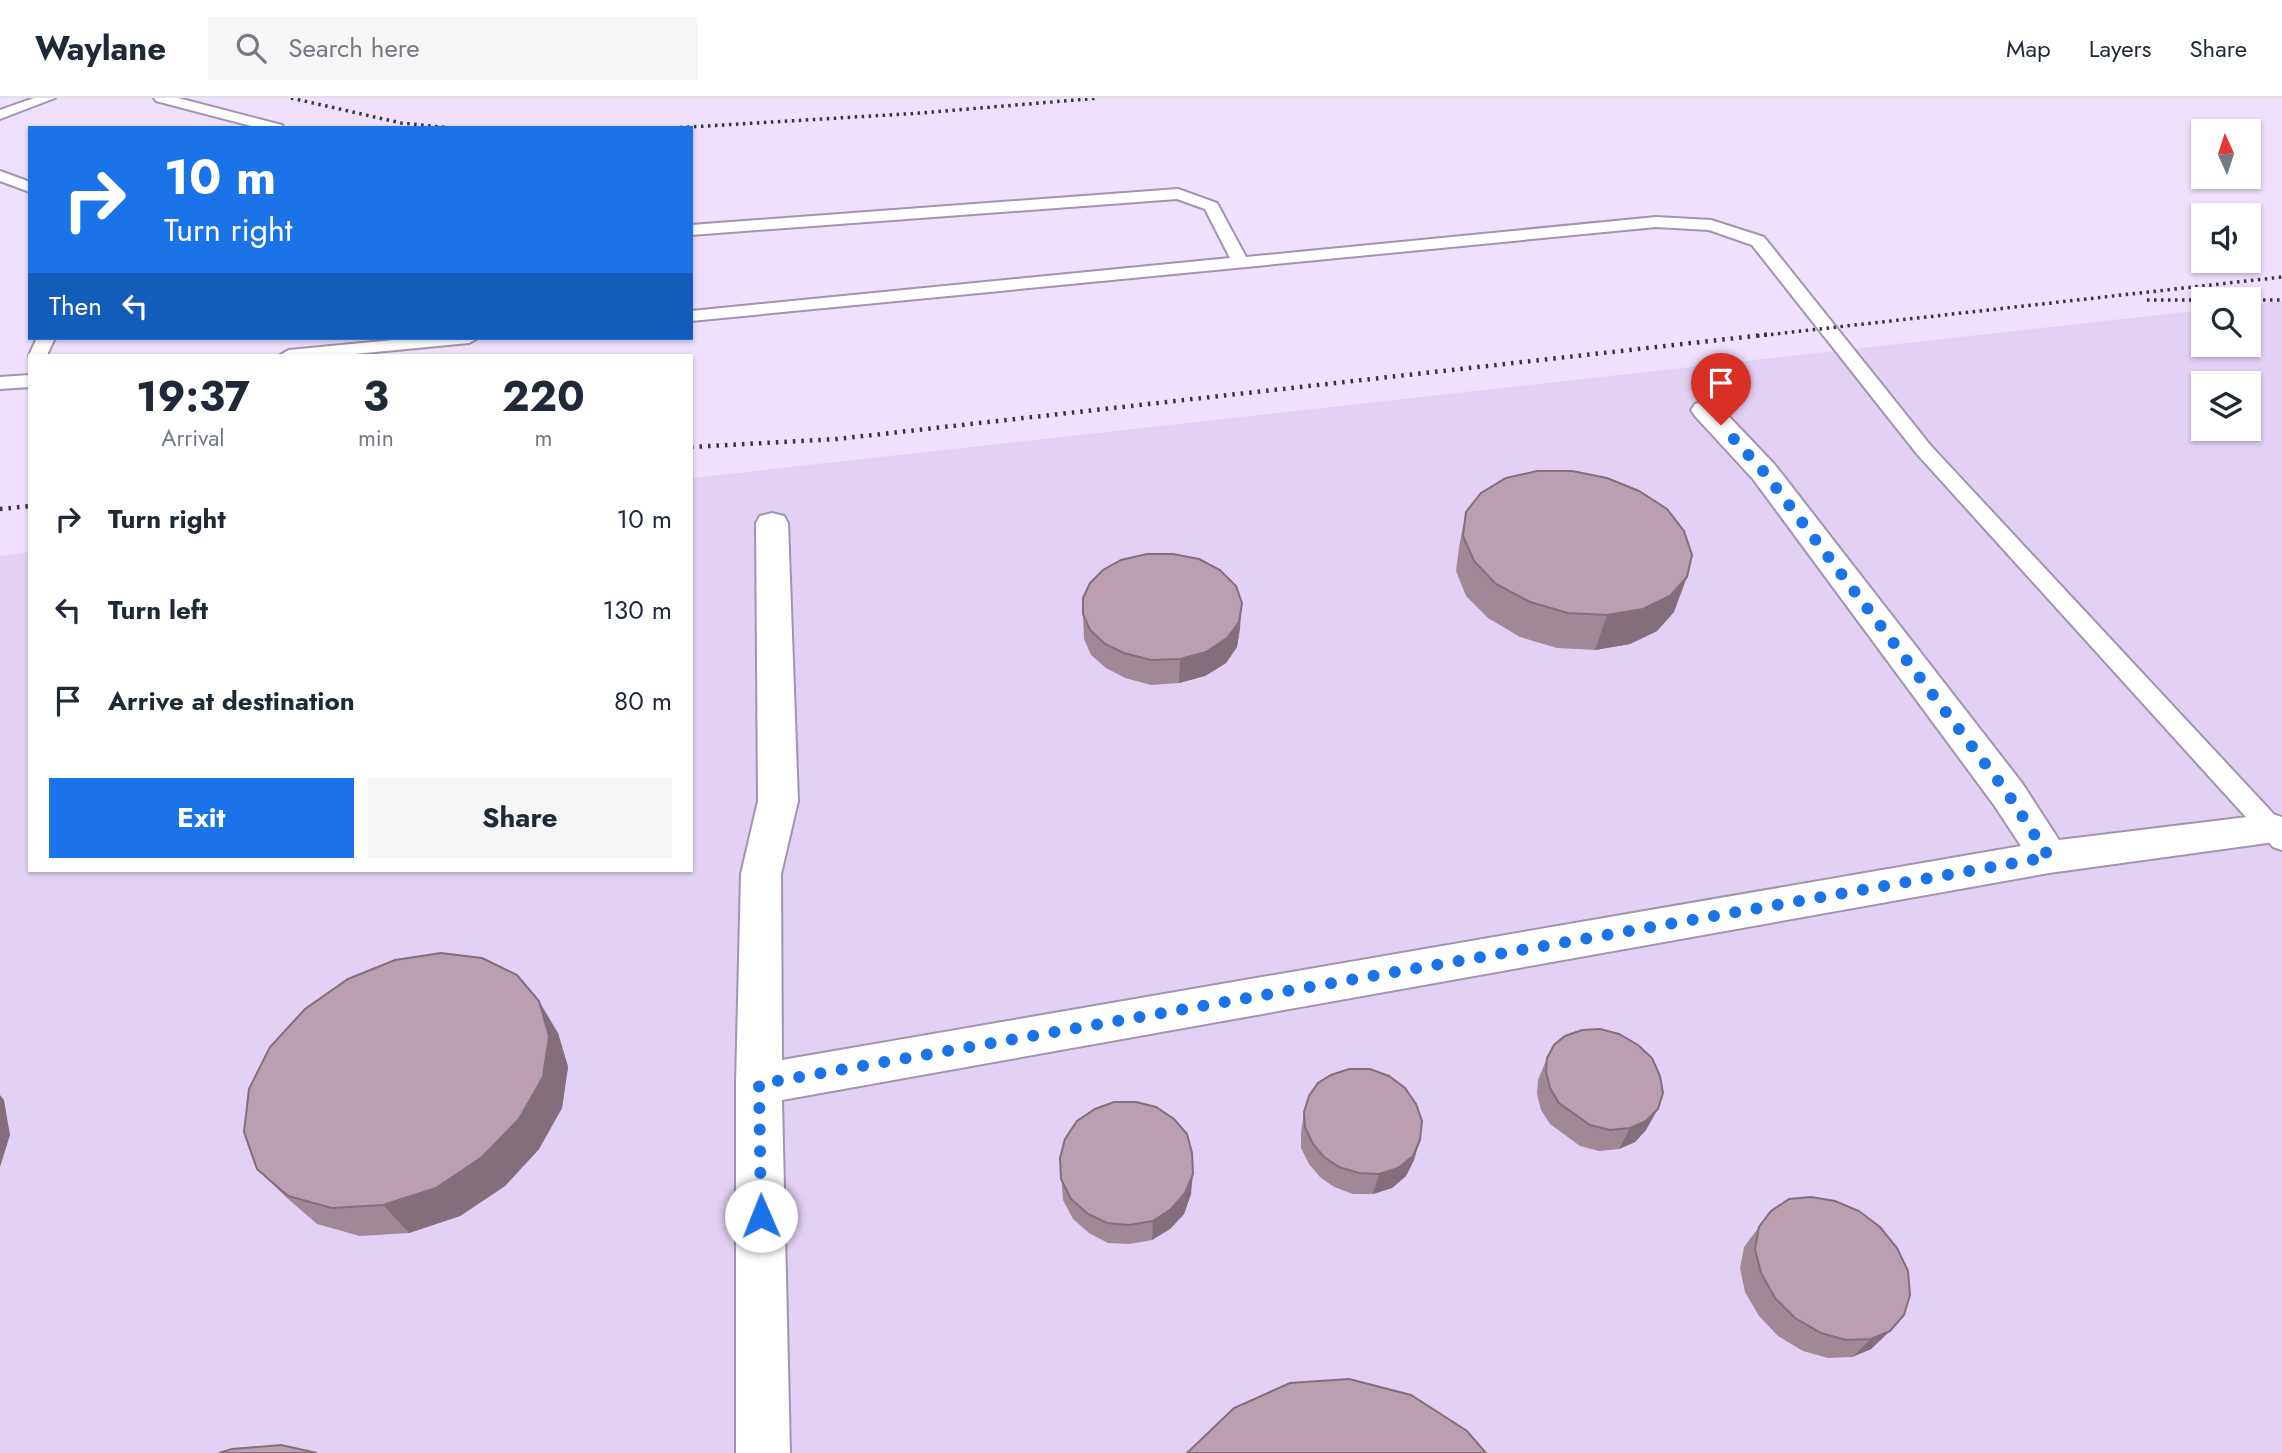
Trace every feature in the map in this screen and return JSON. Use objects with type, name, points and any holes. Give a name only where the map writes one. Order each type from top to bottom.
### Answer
[{"type":"street","points":[[1706,410],[1764,472],[2008,794],[2049,857]]},
{"type":"street","points":[[763,1453],[759,1084],[761,874],[778,801],[772,523]]},
{"type":"street","points":[[759,1084],[2049,857],[2277,834]]},
{"type":"lane","points":[[0,115],[48,98]]},
{"type":"lane","points":[[161,98],[269,126]]},
{"type":"lane","points":[[0,176],[28,186]]},
{"type":"lane","points":[[693,230],[1178,194],[1211,206],[1241,263]]},
{"type":"lane","points":[[693,316],[1656,222],[1711,225],[1758,240],[1924,450],[2277,834]]},
{"type":"lane","points":[[293,354],[329,345],[428,340]]},
{"type":"lane","points":[[0,383],[28,378]]},
{"type":"shaded area","points":[[2282,301],[2282,1453],[0,1453],[0,556],[28,552],[28,872],[693,872],[693,478],[2191,311],[2191,357],[2261,357],[2261,304]]},
{"type":"building","points":[[1537,471],[1572,471],[1607,478],[1639,491],[1667,509],[1684,531],[1692,555],[1687,577],[1670,596],[1643,609],[1607,615],[1568,613],[1530,602],[1496,584],[1474,561],[1463,536],[1466,512],[1481,493],[1506,478]]},
{"type":"building","points":[[1147,554],[1173,554],[1199,559],[1220,570],[1236,586],[1242,603],[1239,622],[1227,638],[1206,652],[1180,659],[1151,660],[1124,653],[1105,644],[1090,630],[1083,614],[1083,598],[1090,583],[1103,570],[1121,560]]},
{"type":"building","points":[[441,953],[482,958],[517,975],[539,1001],[549,1036],[543,1077],[519,1119],[482,1157],[436,1188],[383,1205],[332,1208],[288,1196],[257,1169],[244,1132],[249,1089],[270,1047],[305,1009],[348,979],[395,960]]},
{"type":"building","points":[[1600,1029],[1619,1034],[1638,1045],[1652,1058],[1660,1076],[1663,1093],[1658,1109],[1646,1121],[1630,1128],[1610,1130],[1590,1125],[1559,1103],[1550,1088],[1546,1072],[1547,1058],[1554,1045],[1565,1036],[1582,1030]]},
{"type":"building","points":[[1349,1069],[1370,1069],[1389,1076],[1405,1088],[1416,1104],[1422,1121],[1420,1140],[1413,1156],[1398,1168],[1379,1174],[1359,1173],[1339,1167],[1324,1157],[1313,1144],[1305,1127],[1304,1112],[1309,1096],[1318,1083]]},
{"type":"building","points":[[1114,1102],[1136,1102],[1156,1107],[1174,1119],[1187,1134],[1192,1153],[1193,1174],[1185,1193],[1171,1209],[1153,1221],[1129,1225],[1107,1223],[1088,1214],[1071,1199],[1061,1179],[1060,1158],[1065,1139],[1077,1121],[1095,1109]]},
{"type":"building","points":[[1811,1197],[1835,1201],[1859,1211],[1880,1227],[1897,1248],[1908,1271],[1910,1295],[1904,1315],[1890,1331],[1871,1339],[1846,1340],[1821,1333],[1795,1318],[1775,1298],[1761,1273],[1755,1249],[1759,1227],[1771,1211],[1789,1199]]},
{"type":"building","points":[[1349,1379],[1411,1395],[1467,1431],[1486,1453],[1187,1453],[1234,1408],[1290,1383]]},
{"type":"building","points":[[281,1445],[317,1453],[219,1453],[232,1449]]},
{"type":"railway","points":[[291,98],[401,123],[431,126]]},
{"type":"railway","points":[[693,127],[921,113],[1099,98]]},
{"type":"railway","points":[[1757,336],[2282,277]]},
{"type":"railway","points":[[2147,300],[2191,300]]},
{"type":"railway","points":[[2261,300],[2282,300]]},
{"type":"railway","points":[[693,447],[837,439],[1772,334]]},
{"type":"railway","points":[[0,509],[28,506]]},
{"type":"route","points":[[761,1216],[759,1084],[2049,857],[2008,794],[1764,472],[1721,425]]}]
